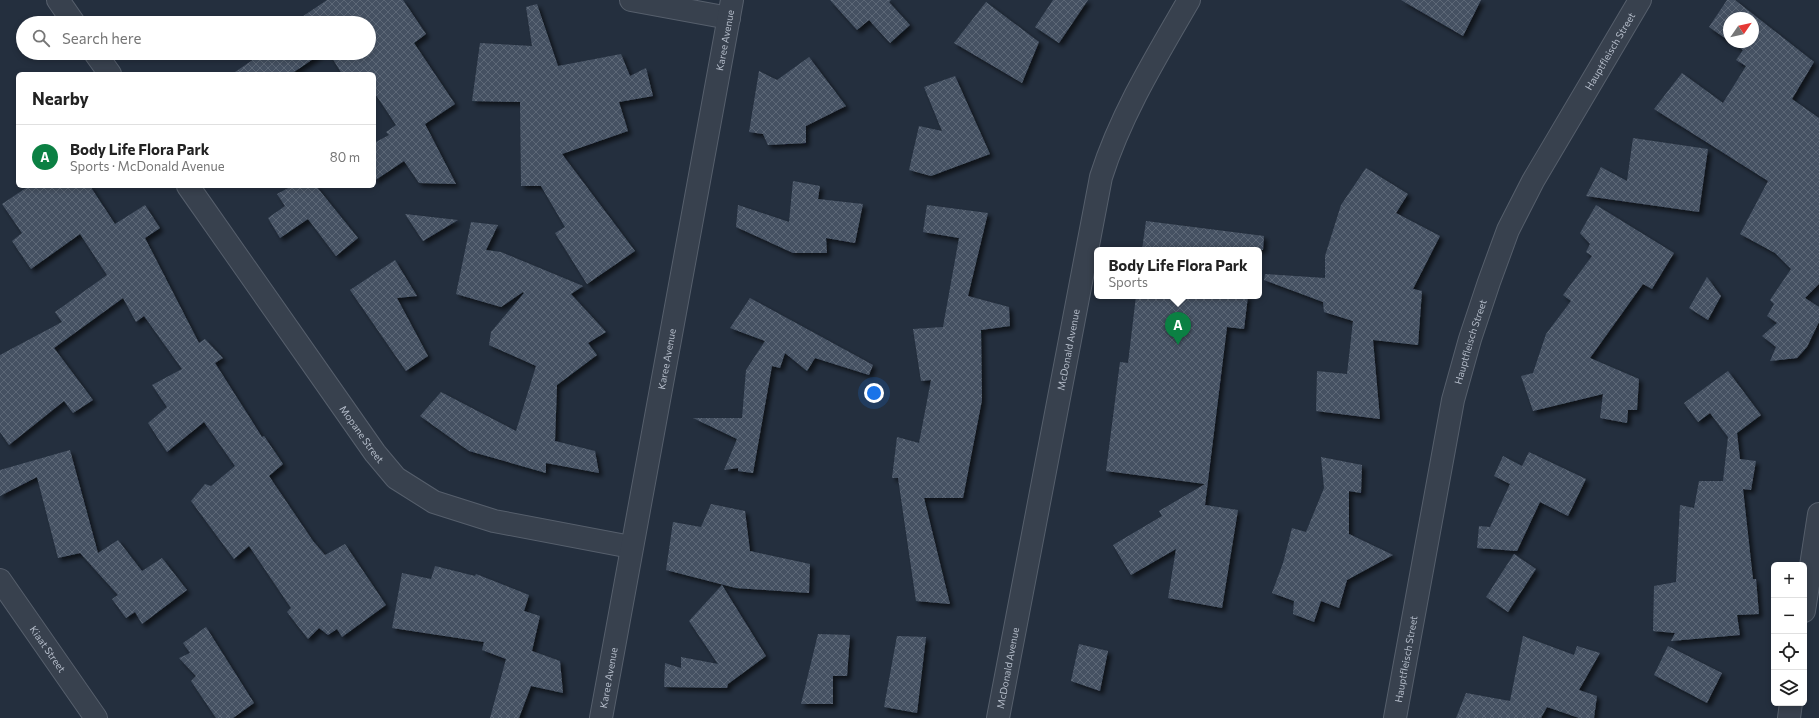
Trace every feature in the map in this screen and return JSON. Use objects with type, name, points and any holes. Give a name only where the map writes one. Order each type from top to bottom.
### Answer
[{"type":"street","points":[[58,0],[69,16]]},
{"type":"street","points":[[631,0],[730,9]]},
{"type":"street","name":"McDonald Avenue","points":[[998,718],[1101,177],[1110,148],[1123,120],[1152,64],[1189,0]]},
{"type":"street","name":"Hauptfleisch Street","points":[[1395,718],[1452,400],[1489,282],[1508,230],[1527,193],[1640,0]]},
{"type":"street","name":"Karee Avenue","points":[[601,718],[730,9]]},
{"type":"street","points":[[100,60],[109,72]]},
{"type":"street","name":"Mopane Street","points":[[189,188],[375,453],[396,478],[434,502],[494,521],[631,547]]},
{"type":"street","points":[[1806,598],[1819,514]]},
{"type":"street","name":"Kiaat Street","points":[[0,580],[96,718]]},
{"type":"street","points":[[1789,718],[1791,706]]},
{"type":"building","points":[[327,0],[403,0],[426,34],[414,43],[455,104],[425,124],[456,184],[419,183],[404,161],[376,180],[376,142],[389,135],[386,132],[396,125],[376,95],[376,72],[341,72],[333,60],[376,60],[376,16],[303,16]]},
{"type":"building","points":[[830,0],[891,0],[889,2],[910,25],[890,43],[869,20],[857,30]]},
{"type":"building","points":[[1053,0],[1088,0],[1059,43],[1035,27]]},
{"type":"building","points":[[1401,0],[1481,0],[1463,36]]},
{"type":"building","points":[[1727,0],[1735,0],[1750,12],[1723,12],[1723,37],[1709,27]]},
{"type":"building","points":[[986,2],[1039,42],[1022,83],[954,43]]},
{"type":"building","points":[[537,4],[558,66],[621,54],[630,76],[646,68],[653,96],[619,102],[628,131],[562,154],[635,251],[587,284],[555,233],[565,227],[541,186],[521,186],[520,102],[472,101],[480,43],[532,46],[526,7]]},
{"type":"building","points":[[1759,19],[1814,62],[1792,99],[1819,118],[1819,284],[1805,298],[1819,307],[1819,322],[1807,347],[1797,358],[1770,361],[1776,347],[1762,336],[1777,323],[1767,316],[1774,304],[1770,300],[1791,269],[1775,253],[1740,234],[1768,181],[1654,109],[1682,73],[1723,103],[1746,66],[1736,60],[1743,50],[1740,48],[1759,48]]},
{"type":"building","points":[[809,57],[846,106],[806,126],[806,143],[768,145],[763,134],[749,132],[759,71],[777,80]]},
{"type":"building","points":[[253,60],[312,60],[294,72],[235,72]]},
{"type":"building","points":[[955,76],[990,154],[931,176],[909,170],[919,126],[942,131],[924,87]]},
{"type":"building","points":[[1633,138],[1708,149],[1699,212],[1586,196],[1601,167],[1627,181]]},
{"type":"building","points":[[1366,168],[1408,194],[1396,213],[1440,236],[1413,289],[1422,291],[1418,345],[1373,340],[1380,419],[1316,411],[1317,371],[1347,374],[1353,321],[1324,312],[1323,302],[1264,280],[1265,274],[1325,278],[1325,256],[1341,205]]},
{"type":"building","points":[[793,181],[820,186],[818,199],[863,204],[855,243],[826,238],[827,253],[793,253],[736,227],[738,205],[789,222]]},
{"type":"building","points":[[26,188],[91,188],[115,224],[145,205],[160,228],[145,238],[199,343],[205,339],[223,358],[215,363],[262,437],[264,436],[283,464],[269,476],[313,541],[325,555],[345,544],[386,605],[342,637],[337,629],[328,635],[319,628],[308,639],[287,612],[291,608],[249,546],[234,559],[191,501],[205,484],[211,486],[235,466],[204,422],[167,452],[148,423],[167,407],[152,385],[182,369],[144,316],[136,322],[123,298],[54,348],[93,400],[73,413],[64,401],[9,445],[0,432],[0,355],[62,322],[55,312],[107,275],[80,234],[31,269],[12,241],[22,233],[2,204]]},
{"type":"building","points":[[288,188],[318,188],[358,238],[336,256],[308,219],[280,238],[268,218],[285,206],[277,194]]},
{"type":"building","points":[[927,205],[988,213],[968,296],[1009,307],[1010,326],[981,330],[982,400],[963,498],[924,498],[950,604],[916,601],[898,478],[892,478],[897,437],[919,443],[931,380],[921,381],[913,329],[943,327],[959,238],[923,232]]},
{"type":"building","points":[[1596,205],[1674,253],[1652,289],[1643,284],[1590,358],[1639,379],[1637,410],[1628,410],[1627,423],[1600,418],[1603,394],[1533,411],[1521,376],[1533,373],[1546,334],[1571,301],[1563,295],[1592,256],[1586,252],[1590,244],[1580,233]]},
{"type":"building","points":[[405,214],[458,220],[423,241]]},
{"type":"building","points":[[1146,221],[1264,236],[1263,250],[1262,247],[1142,247]]},
{"type":"building","points":[[471,222],[498,225],[486,250],[501,252],[583,286],[571,294],[606,332],[588,343],[597,355],[557,385],[555,441],[595,451],[599,473],[546,463],[546,473],[469,451],[420,416],[441,392],[516,431],[536,366],[489,345],[491,332],[524,293],[523,292],[501,307],[456,294]]},
{"type":"building","points":[[395,260],[417,296],[397,298],[428,356],[406,371],[350,290]]},
{"type":"building","points":[[1707,277],[1721,296],[1708,320],[1689,308]]},
{"type":"building","points":[[750,298],[873,365],[869,375],[815,358],[807,371],[785,353],[780,368],[772,366],[753,473],[738,471],[738,468],[724,470],[737,439],[693,418],[742,418],[746,370],[765,341],[730,328]]},
{"type":"building","points":[[1136,299],[1248,299],[1244,329],[1227,327],[1205,505],[1238,510],[1222,608],[1168,598],[1176,549],[1131,575],[1113,545],[1162,516],[1159,511],[1205,484],[1106,471],[1120,362],[1128,363]]},
{"type":"building","points":[[1728,371],[1761,415],[1737,433],[1740,459],[1756,461],[1751,490],[1743,489],[1753,579],[1756,579],[1759,614],[1737,615],[1740,635],[1671,641],[1675,633],[1653,631],[1654,586],[1676,582],[1680,505],[1694,508],[1699,481],[1723,481],[1728,437],[1710,413],[1698,422],[1684,403]]},
{"type":"building","points":[[70,450],[98,553],[118,540],[142,571],[162,558],[187,590],[142,624],[135,612],[126,618],[112,599],[118,595],[80,553],[58,558],[37,477],[0,496],[0,470]]},
{"type":"building","points":[[1529,452],[1586,479],[1568,516],[1540,502],[1517,551],[1477,548],[1479,526],[1490,527],[1510,484],[1494,476],[1503,456],[1522,466]]},
{"type":"building","points":[[1321,457],[1362,465],[1361,493],[1349,491],[1349,534],[1393,555],[1347,580],[1339,608],[1321,601],[1314,622],[1293,614],[1294,601],[1272,593],[1283,563],[1292,528],[1306,532],[1324,488]]},
{"type":"building","points":[[711,504],[745,511],[750,551],[810,564],[809,593],[736,588],[666,570],[673,522],[701,527]]},
{"type":"building","points":[[1514,554],[1536,569],[1508,612],[1486,597]]},
{"type":"building","points":[[435,566],[475,576],[476,574],[529,595],[524,611],[540,616],[532,651],[560,661],[563,693],[531,686],[519,718],[490,718],[506,659],[482,650],[484,642],[392,628],[402,573],[431,579]]},
{"type":"building","points":[[722,585],[766,656],[728,684],[727,688],[664,687],[665,663],[681,668],[681,657],[718,664],[689,621]]},
{"type":"building","points":[[206,627],[254,703],[233,718],[216,718],[191,681],[196,676],[179,658],[190,653],[183,643]]},
{"type":"building","points":[[818,634],[850,635],[847,676],[833,676],[833,704],[801,704]]},
{"type":"building","points":[[897,636],[926,637],[917,713],[884,707]]},
{"type":"building","points":[[1523,636],[1574,655],[1577,646],[1600,653],[1579,690],[1597,696],[1594,718],[1579,718],[1547,707],[1541,718],[1456,718],[1466,693],[1510,701]]},
{"type":"building","points":[[1079,644],[1108,651],[1100,691],[1071,681]]},
{"type":"building","points":[[1668,646],[1722,673],[1707,703],[1654,675]]},
{"type":"place","name":"Body Life Flora Park","points":[[1178,345]]}]
